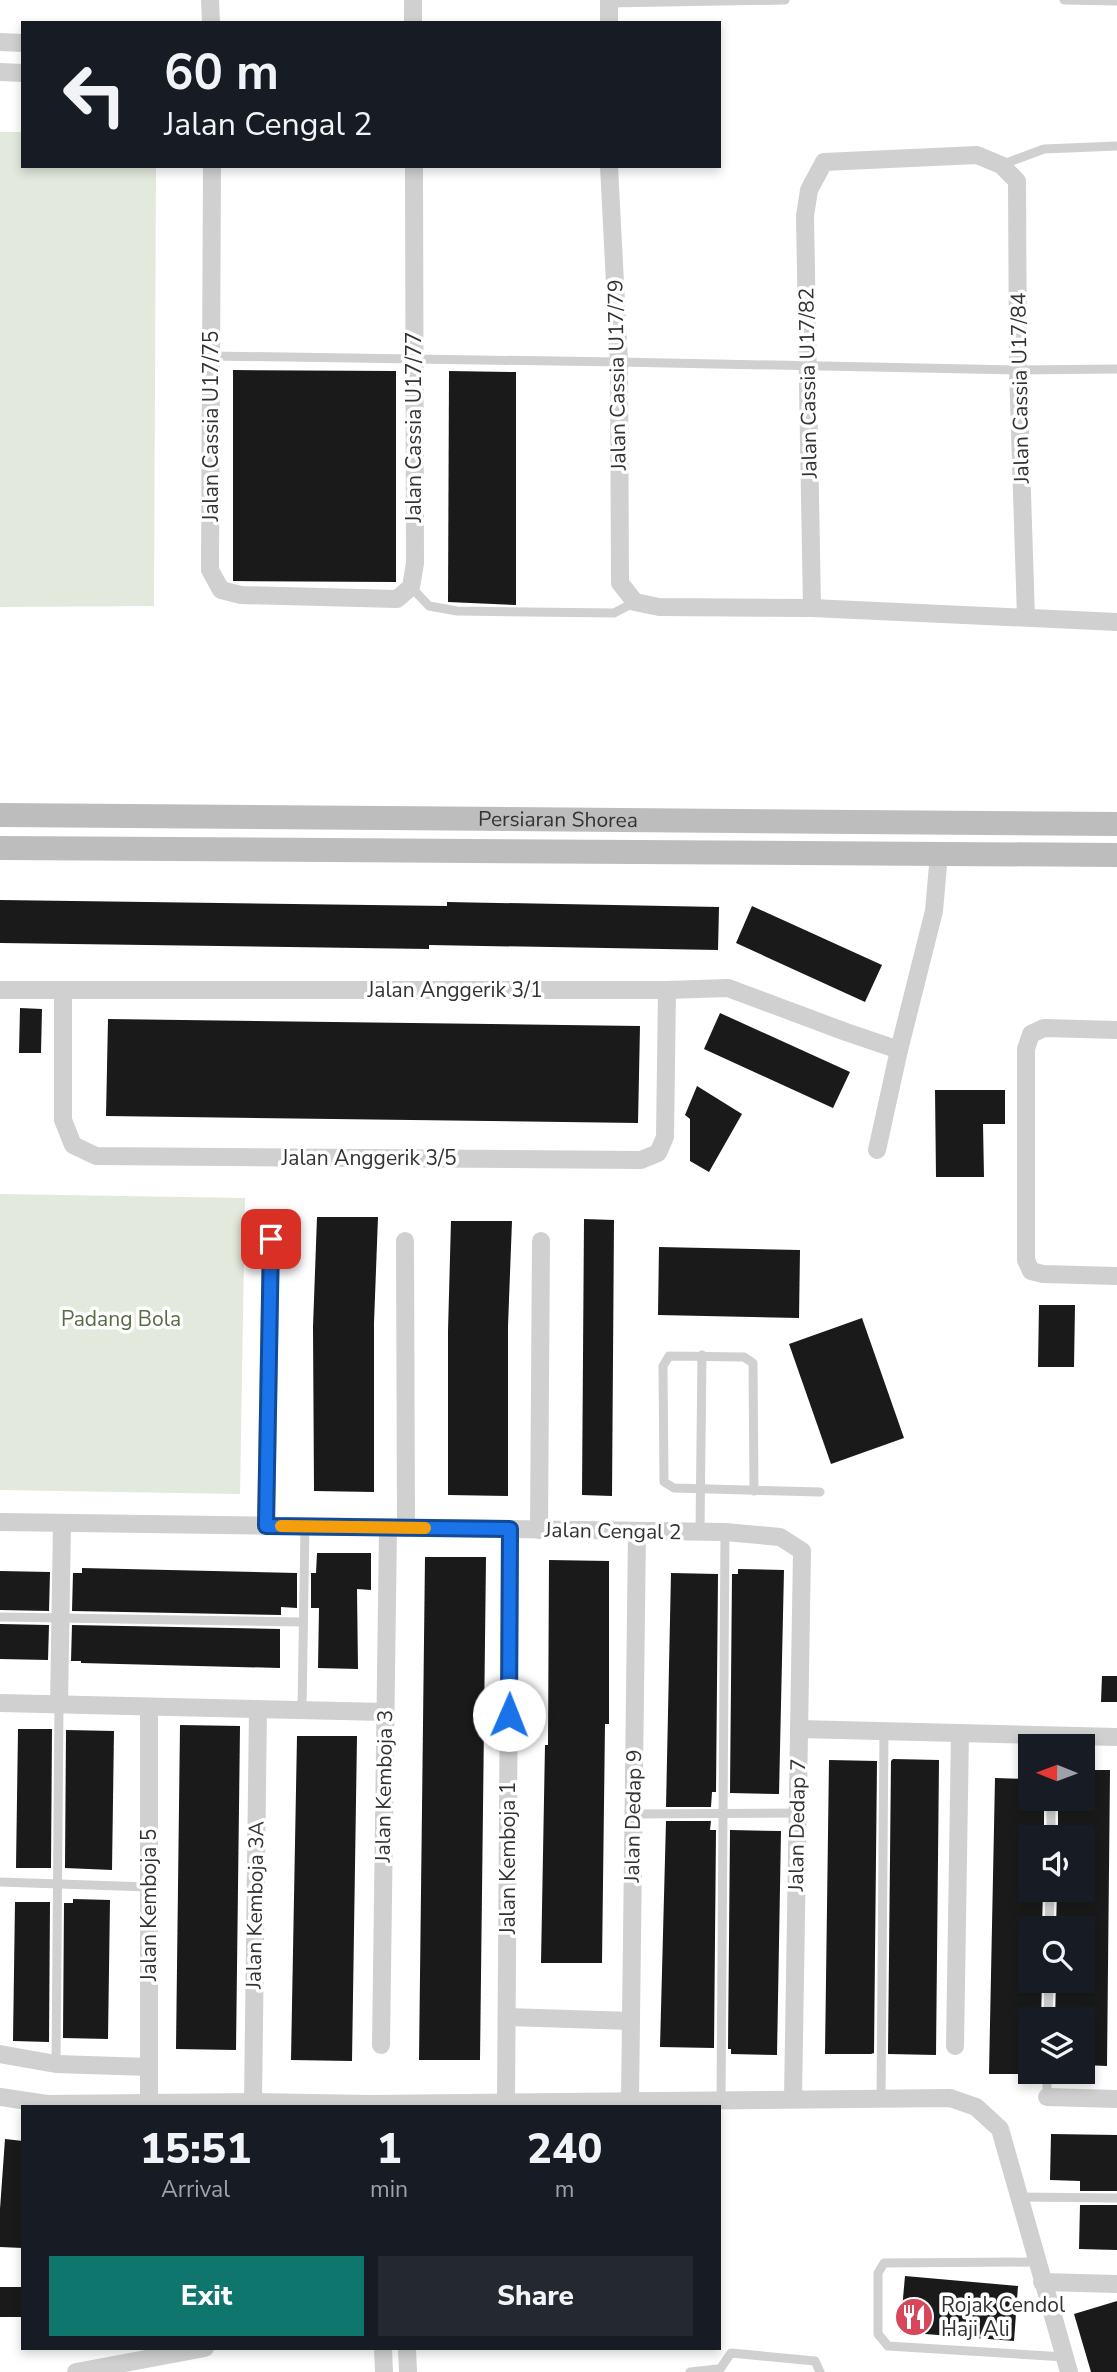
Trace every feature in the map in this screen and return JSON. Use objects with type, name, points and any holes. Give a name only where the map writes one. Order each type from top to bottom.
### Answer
[{"type":"main road","name":"Persiaran Shorea","points":[[0,815],[1117,824]]},
{"type":"main road","points":[[852,823],[925,839],[939,854],[949,843],[963,838],[1012,832],[1031,824]]},
{"type":"main road","name":"Persiaran Shorea","points":[[0,848],[1117,855]]},
{"type":"street","points":[[210,0],[211,21]]},
{"type":"street","points":[[413,0],[414,21]]},
{"type":"street","points":[[609,1],[609,21]]},
{"type":"street","points":[[0,42],[21,43]]},
{"type":"street","points":[[0,72],[21,73]]},
{"type":"street","name":"Jalan Cassia U17/82","points":[[812,608],[805,216],[809,190],[824,162],[977,155],[1001,165]]},
{"type":"street","name":"Jalan Cassia U17/84","points":[[1001,165],[1017,181],[1018,370],[1026,617]]},
{"type":"street","name":"Jalan Cassia U17/75","points":[[212,168],[211,570],[221,590],[242,595],[397,598],[411,587]]},
{"type":"street","name":"Jalan Cassia U17/77","points":[[411,587],[415,563],[414,168]]},
{"type":"street","name":"Jalan Cassia U17/79","points":[[609,168],[619,362],[621,583],[635,602]]},
{"type":"street","points":[[635,602],[659,607],[812,608],[1117,622]]},
{"type":"street","points":[[877,1150],[934,911],[939,854]]},
{"type":"street","name":"Jalan Anggerik 3/1","points":[[0,990],[728,988],[899,1049]]},
{"type":"street","name":"Jalan Anggerik 3/5","points":[[63,990],[63,1120],[73,1145],[96,1156],[641,1160],[658,1153],[665,1137],[667,990]]},
{"type":"street","points":[[1117,1030],[1044,1028],[1031,1034],[1026,1049],[1026,1260],[1031,1271],[1043,1275],[1117,1276]]},
{"type":"street","points":[[266,1526],[271,1239]]},
{"type":"street","name":"Jalan Kemboja 3","points":[[381,2045],[385,1712],[397,1528],[405,1241]]},
{"type":"street","points":[[539,1530],[541,1241]]},
{"type":"street","name":"Jalan Cengal 2","points":[[0,1522],[725,1532],[780,1537],[802,1551]]},
{"type":"street","points":[[59,1705],[62,1523]]},
{"type":"street","name":"Jalan Kemboja 1","points":[[506,2102],[510,1529]]},
{"type":"street","name":"Jalan Dedap 9","points":[[630,2101],[637,1531]]},
{"type":"street","name":"Jalan Dedap 7","points":[[793,2099],[802,1551]]},
{"type":"street","points":[[0,1703],[385,1712]]},
{"type":"street","name":"Jalan Kemboja 5","points":[[149,1707],[149,2103]]},
{"type":"street","name":"Jalan Kemboja 3A","points":[[253,2102],[258,1709]]},
{"type":"street","points":[[799,1729],[960,1733],[1018,1738]]},
{"type":"street","points":[[955,2046],[960,1733]]},
{"type":"street","points":[[1096,1738],[1117,1737]]},
{"type":"street","points":[[507,2017],[631,2021]]},
{"type":"street","points":[[0,2054],[56,2064],[149,2067]]},
{"type":"street","points":[[0,2097],[38,2103],[253,2102],[370,2105],[950,2098],[976,2107],[1000,2129],[1067,2365]]},
{"type":"street","points":[[1047,2097],[1117,2099]]},
{"type":"street","points":[[1042,2283],[1117,2284]]},
{"type":"street","points":[[76,2372],[193,2350]]},
{"type":"street","points":[[383,2350],[384,2372]]},
{"type":"street","points":[[407,2350],[408,2372]]},
{"type":"lane","points":[[609,1],[785,0]]},
{"type":"lane","points":[[1063,0],[1117,1]]},
{"type":"lane","points":[[1001,165],[1044,149],[1117,146]]},
{"type":"lane","points":[[212,356],[1018,370],[1117,369]]},
{"type":"lane","points":[[411,587],[429,606],[457,611],[614,613],[635,602]]},
{"type":"lane","points":[[700,1532],[702,1355]]},
{"type":"lane","points":[[754,1491],[753,1363],[744,1357],[669,1356],[663,1366],[664,1482],[674,1489],[701,1489],[754,1491],[820,1492]]},
{"type":"lane","points":[[302,1710],[305,1526]]},
{"type":"lane","points":[[711,2102],[723,1813],[725,1532]]},
{"type":"lane","points":[[0,1617],[303,1622]]},
{"type":"lane","points":[[56,2064],[59,1705]]},
{"type":"lane","points":[[881,2098],[884,1731]]},
{"type":"lane","points":[[633,1814],[797,1813]]},
{"type":"lane","points":[[0,1882],[149,1887]]},
{"type":"lane","points":[[1047,2084],[1047,2097]]},
{"type":"lane","points":[[1018,2197],[1117,2198]]},
{"type":"lane","points":[[1036,2262],[884,2263],[878,2273],[878,2334],[888,2346],[1067,2365]]},
{"type":"lane","points":[[690,2372],[718,2371],[731,2353],[815,2361],[820,2372]]},
{"type":"green space","points":[[0,132],[21,132],[21,168],[156,168],[154,606],[0,607]]},
{"type":"green space","name":"Padang Bola","points":[[0,1194],[245,1198],[240,1494],[0,1490]]},
{"type":"building","points":[[233,370],[396,371],[396,582],[233,581]]},
{"type":"building","points":[[449,371],[516,372],[516,605],[448,602]]},
{"type":"building","points":[[0,900],[447,906],[447,902],[719,907],[718,950],[429,945],[429,949],[0,943]]},
{"type":"building","points":[[752,906],[882,965],[865,1002],[736,943]]},
{"type":"building","points":[[20,1008],[42,1009],[41,1053],[19,1053]]},
{"type":"building","points":[[720,1013],[850,1072],[833,1108],[704,1049]]},
{"type":"building","points":[[108,1019],[640,1026],[638,1123],[106,1116]]},
{"type":"building","points":[[697,1086],[742,1114],[709,1172],[690,1161],[690,1119],[685,1115]]},
{"type":"building","points":[[935,1090],[1005,1090],[1005,1124],[983,1124],[984,1177],[936,1177]]},
{"type":"building","points":[[317,1217],[378,1217],[374,1323],[374,1492],[314,1491],[313,1327]]},
{"type":"building","points":[[584,1219],[614,1220],[612,1496],[582,1495]]},
{"type":"building","points":[[451,1221],[512,1221],[508,1326],[508,1496],[448,1495]]},
{"type":"building","points":[[659,1247],[800,1250],[799,1318],[658,1315]]},
{"type":"building","points":[[1039,1305],[1075,1305],[1074,1367],[1038,1367]]},
{"type":"building","points":[[862,1318],[904,1438],[831,1464],[789,1344]]},
{"type":"building","points":[[317,1553],[371,1553],[371,1590],[357,1589],[358,1669],[318,1668],[319,1608],[311,1608],[311,1573],[316,1573]]},
{"type":"building","points":[[425,1557],[486,1557],[480,2060],[419,2060]]},
{"type":"building","points":[[549,1560],[609,1561],[609,1724],[605,1724],[602,1963],[541,1963],[545,1745],[548,1745]]},
{"type":"building","points":[[82,1568],[297,1573],[297,1608],[281,1607],[281,1615],[72,1611],[73,1573],[82,1573]]},
{"type":"building","points":[[738,1569],[784,1570],[779,1794],[730,1793],[732,1574],[738,1574]]},
{"type":"building","points":[[0,1571],[50,1572],[49,1611],[0,1610]]},
{"type":"building","points":[[671,1573],[718,1574],[716,1792],[712,1792],[711,1807],[666,1807]]},
{"type":"building","points":[[0,1624],[49,1625],[48,1660],[0,1659]]},
{"type":"building","points":[[72,1625],[280,1629],[280,1668],[71,1661]]},
{"type":"building","points":[[1102,1676],[1117,1676],[1117,1702],[1101,1702]]},
{"type":"building","points":[[180,1725],[240,1726],[236,2050],[176,2049]]},
{"type":"building","points":[[18,1729],[52,1729],[51,1868],[16,1868]]},
{"type":"building","points":[[66,1730],[114,1731],[112,1870],[65,1868]]},
{"type":"building","points":[[297,1736],[357,1736],[352,2061],[291,2060]]},
{"type":"building","points":[[893,1759],[939,1760],[936,2055],[888,2054]]},
{"type":"building","points":[[829,1760],[877,1761],[874,2053],[871,2054],[825,2054]]},
{"type":"building","points":[[1096,1770],[1110,1770],[1107,2066],[1095,2066],[1095,2007],[1055,2007],[1056,1993],[1095,1993],[1095,1916],[1056,1916],[1057,1902],[1095,1902],[1095,1825],[1058,1825],[1058,1811],[1096,1811]]},
{"type":"building","points":[[995,1778],[1018,1779],[1018,1811],[1044,1811],[1044,1825],[1018,1825],[1018,1902],[1043,1902],[1042,1916],[1018,1916],[1018,1993],[1042,1993],[1041,2007],[1018,2007],[1018,2074],[989,2074]]},
{"type":"building","points":[[666,1821],[711,1821],[710,1830],[716,1830],[714,2048],[660,2047]]},
{"type":"building","points":[[730,1830],[781,1831],[777,2055],[731,2054],[731,2049],[728,2049]]},
{"type":"building","points":[[73,1899],[110,1900],[108,2039],[63,2038],[64,1903],[73,1903]]},
{"type":"building","points":[[15,1902],[50,1902],[49,2042],[13,2041]]},
{"type":"building","points":[[1051,2134],[1117,2135],[1117,2191],[1080,2191],[1080,2181],[1050,2180]]},
{"type":"building","points":[[5,2139],[21,2141],[21,2248],[0,2247]]},
{"type":"building","points":[[1080,2205],[1117,2205],[1117,2250],[1079,2249]]},
{"type":"building","points":[[905,2276],[1018,2286],[1014,2341],[900,2332]]},
{"type":"building","points":[[0,2287],[21,2287],[21,2317],[0,2317]]},
{"type":"building","points":[[1117,2301],[1117,2372],[1091,2372],[1074,2314]]},
{"type":"slow traffic","points":[[281,1526],[425,1528]]},
{"type":"place","name":"Rojak Cendol Haji Ali","points":[[914,2317]]},
{"type":"route","points":[[271,1239],[266,1526],[510,1529],[509,1715]]}]
